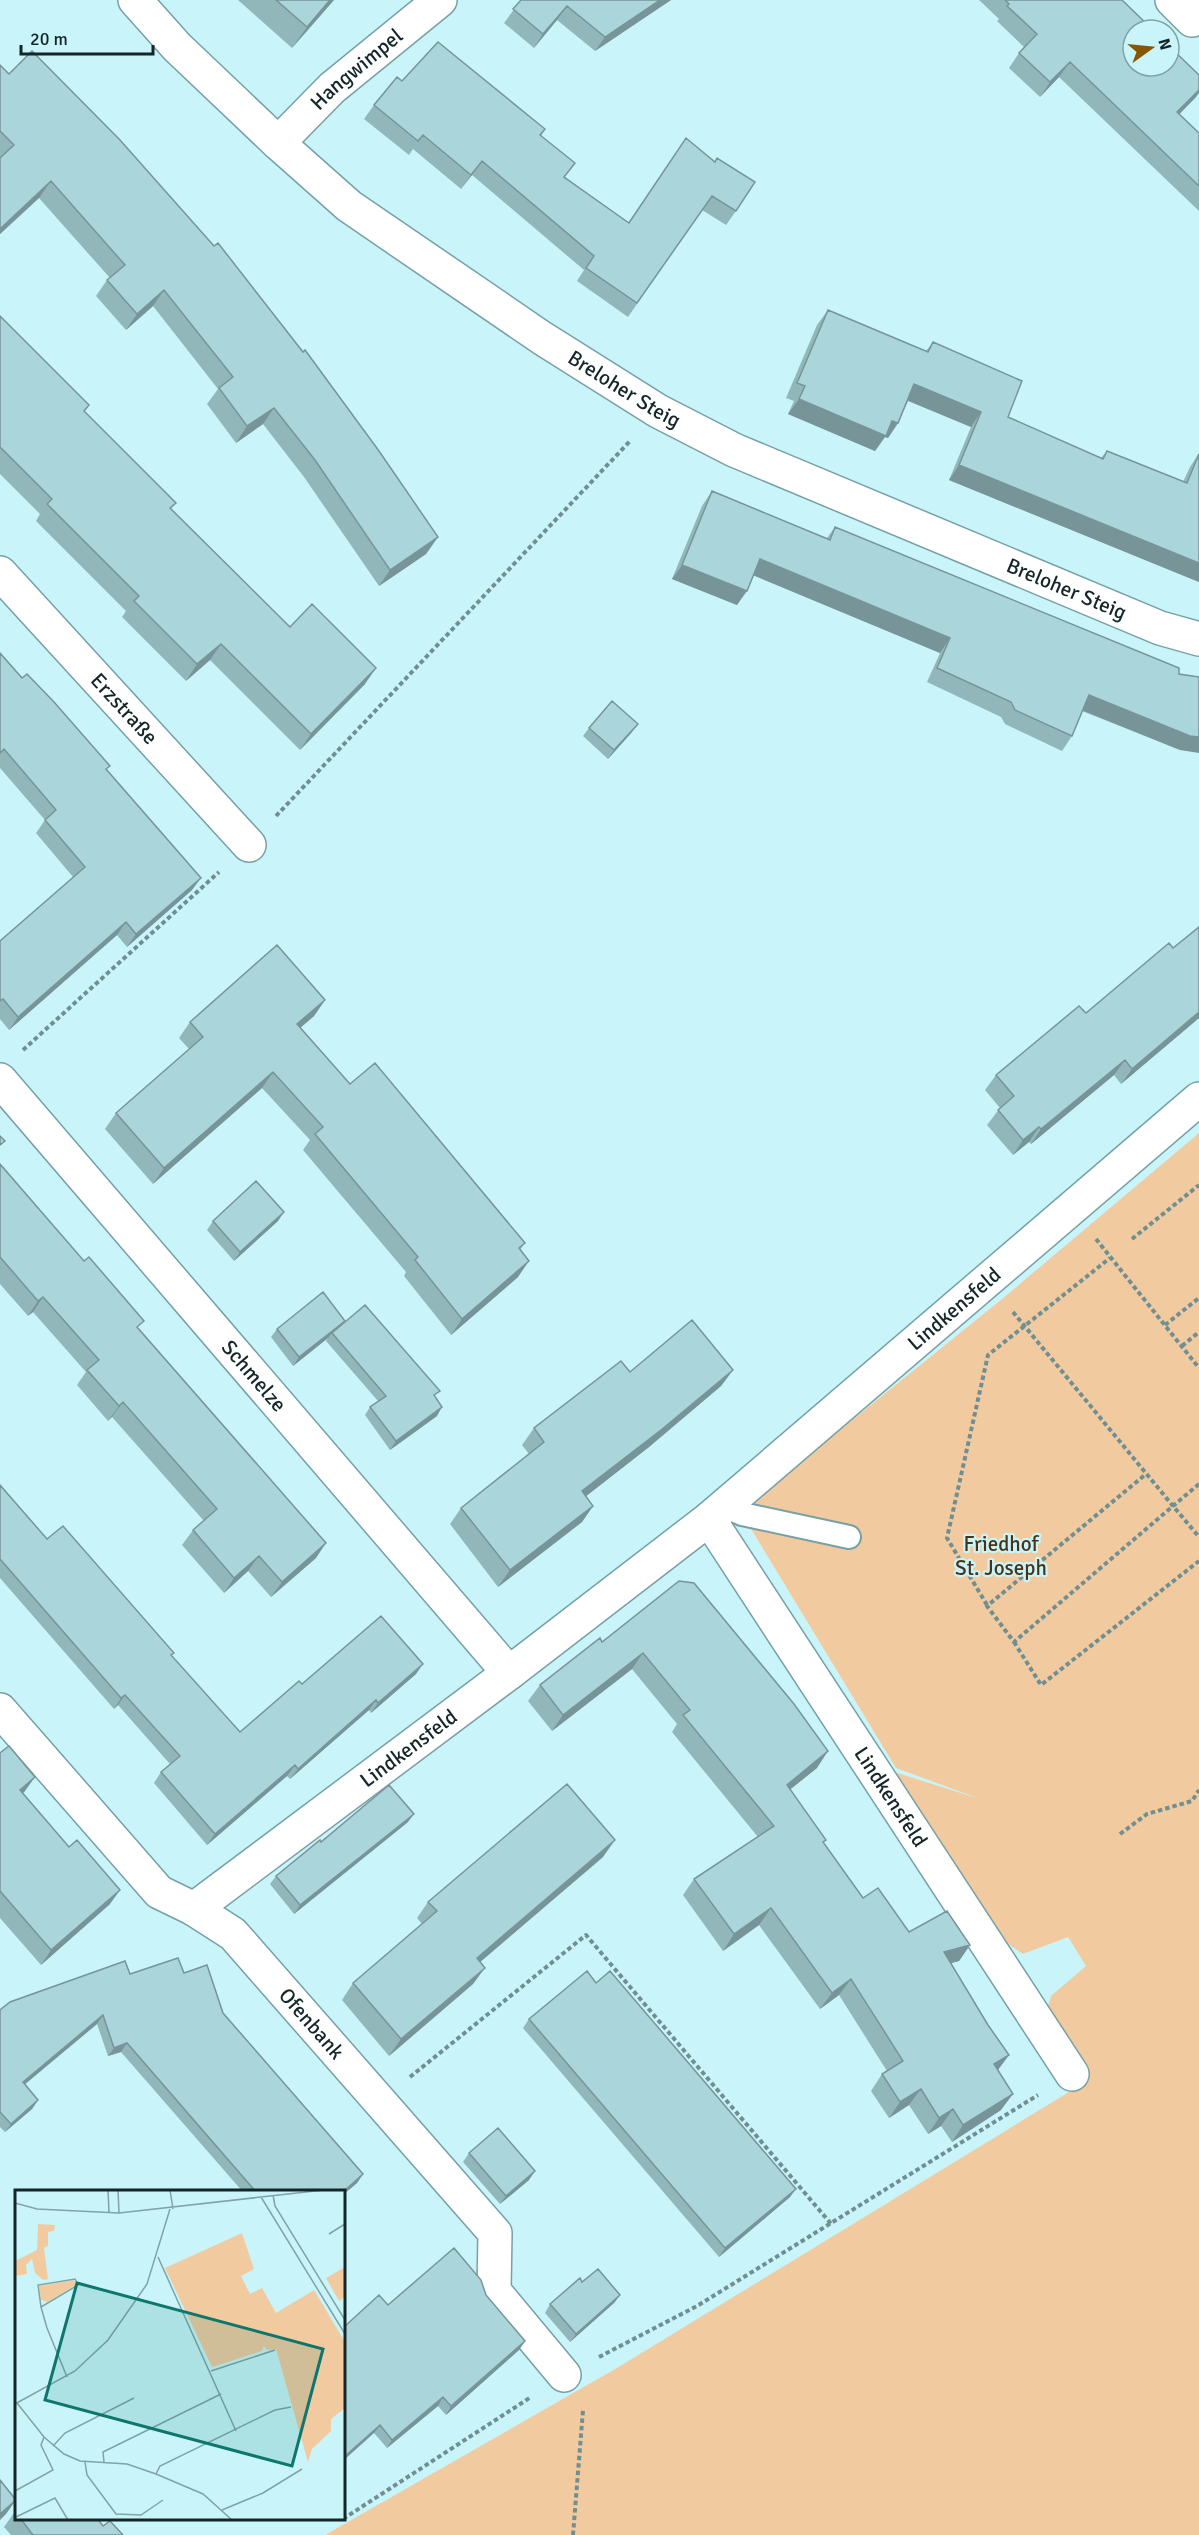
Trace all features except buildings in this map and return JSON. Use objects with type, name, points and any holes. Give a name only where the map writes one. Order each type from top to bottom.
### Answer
[{"type":"street","name":"Breloher Steig","points":[[135,0],[177,47],[278,143],[349,206],[542,338],[658,411],[734,450],[1160,628],[1199,639]]},
{"type":"street","name":"Hangwimpel","points":[[278,143],[332,88],[440,0]]},
{"type":"street","points":[[1172,0],[1192,20],[1199,14]]},
{"type":"street","name":"Erzstraße","points":[[0,573],[249,845]]},
{"type":"street","name":"Schmelze","points":[[9,1068],[509,1673]]},
{"type":"street","name":"Lindkensfeld","points":[[194,1909],[509,1673],[717,1512],[1199,1099]]},
{"type":"street","name":"Lindkensfeld","points":[[717,1512],[1072,2074]]},
{"type":"street","name":"Ofenbank","points":[[0,1710],[159,1892],[194,1909],[233,1934],[495,2233],[494,2291],[564,2375]]},
{"type":"lane","points":[[717,1512],[742,1514],[849,1537]]},
{"type":"path","points":[[9,1068],[249,845],[658,411]]},
{"type":"path","points":[[1132,1239],[1199,1185]]},
{"type":"path","points":[[1092,1233],[1199,1367]]},
{"type":"path","points":[[1110,1258],[988,1355],[946,1538],[987,1606],[1014,1642],[1041,1685],[1199,1561]]},
{"type":"path","points":[[987,1281],[1199,1537]]},
{"type":"path","points":[[1165,1326],[1199,1298]]},
{"type":"path","points":[[1182,1346],[1199,1332]]},
{"type":"path","points":[[987,1606],[1146,1474]]},
{"type":"path","points":[[1014,1642],[1199,1484]]},
{"type":"path","points":[[1192,1801],[1199,1790]]},
{"type":"path","points":[[1120,1834],[1148,1814],[1199,1800]]},
{"type":"path","points":[[379,2101],[586,1935],[832,2224]]},
{"type":"path","points":[[345,2518],[564,2375],[697,2306],[1072,2074]]},
{"type":"path","points":[[564,2375],[583,2412],[573,2535]]},
{"type":"green space","name":"Friedhof St. Joseph","points":[[1199,1133],[1199,2535],[325,2535],[617,2368],[1087,2081],[1046,2013],[1051,1996],[1086,1966],[1068,1937],[1023,1954],[995,1935],[888,1770],[980,1799],[896,1768],[742,1514],[778,1480],[1002,1299]]}]
